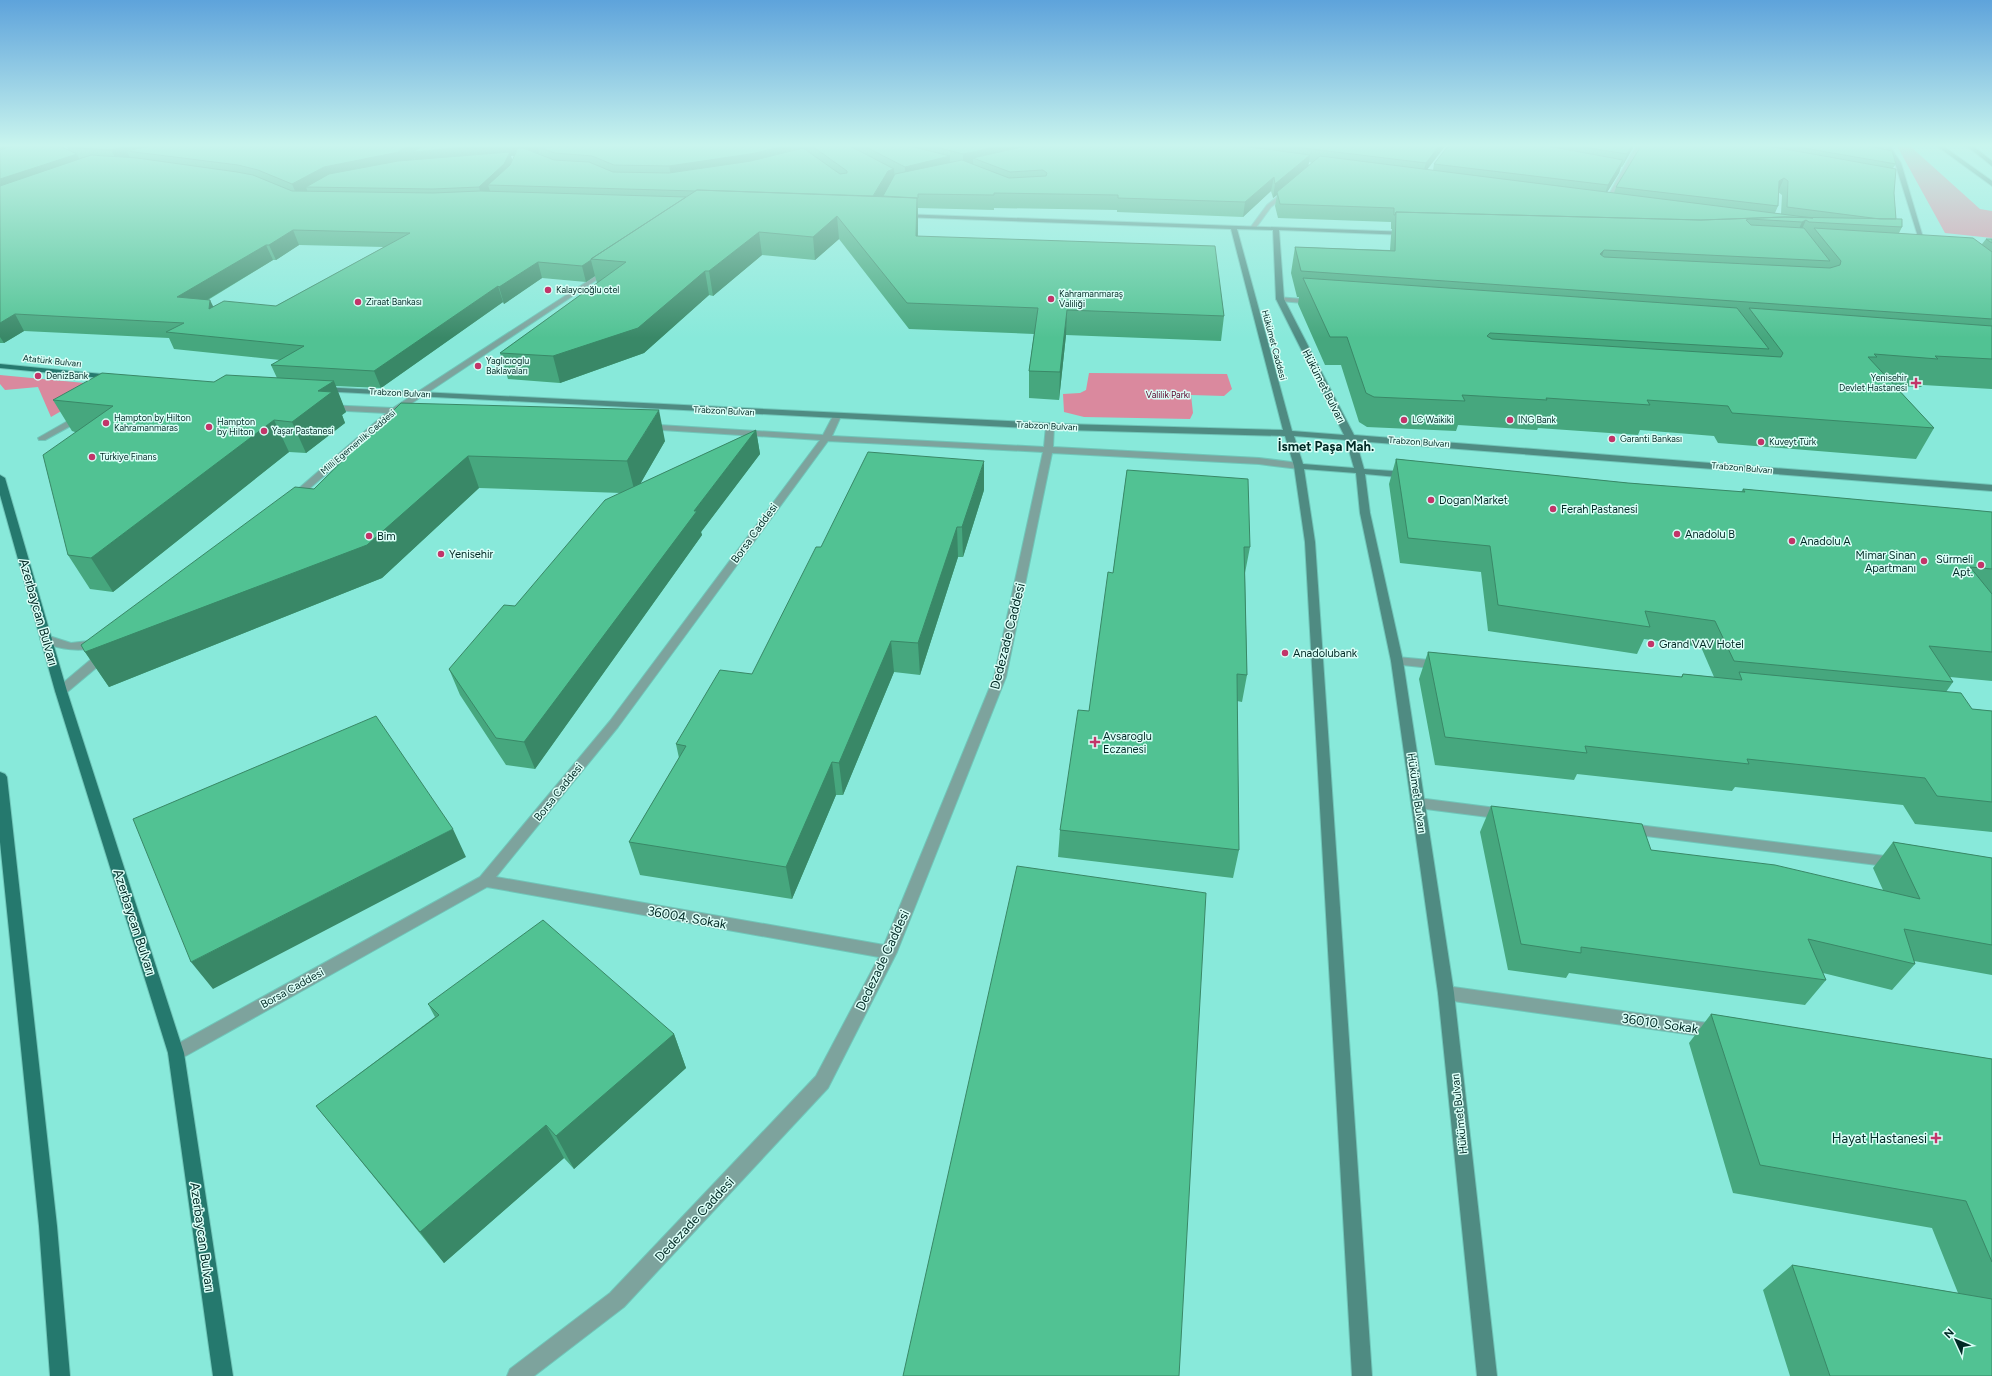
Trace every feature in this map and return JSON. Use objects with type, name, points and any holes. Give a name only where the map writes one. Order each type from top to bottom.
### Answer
[{"type":"main road","points":[[1912,210],[1920,242],[1931,243]]},
{"type":"main road","points":[[893,215],[1411,233]]},
{"type":"main road","name":"Hükümet Caddesi","points":[[1234,228],[1281,408],[1299,466]]},
{"type":"main road","name":"Hükümet Bulvarı","points":[[1276,229],[1280,299],[1350,437],[1360,472],[1365,513],[1397,661],[1446,993],[1487,1376]]},
{"type":"main road","name":"Atatürk Bulvarı","points":[[0,366],[106,377]]},
{"type":"main road","name":"Trabzon Bulvarı","points":[[307,388],[1050,426],[1290,433],[1992,488]]},
{"type":"main road","points":[[1299,466],[1310,542],[1362,1376]]},
{"type":"main road","name":"Trabzon Bulvarı","points":[[1299,466],[1360,472],[1416,475]]},
{"type":"main road","name":"Azerbaycan Bulvarı","points":[[0,478],[61,691],[176,1052],[223,1376]]},
{"type":"main road","points":[[0,782],[48,1226],[60,1376]]},
{"type":"street","points":[[1253,228],[1266,210]]},
{"type":"street","name":"Milli Egemenlik Caddesi","points":[[282,507],[383,420],[417,394],[473,360],[617,264]]},
{"type":"street","points":[[1280,299],[1326,303]]},
{"type":"street","name":"Trabzon Bulvarı","points":[[315,406],[417,413]]},
{"type":"street","points":[[42,438],[88,412]]},
{"type":"street","name":"Borsa Caddesi","points":[[176,1052],[485,881],[614,724],[826,438],[837,416]]},
{"type":"street","name":"Trabzon Bulvarı","points":[[635,426],[826,438],[1259,461],[1299,466]]},
{"type":"street","name":"Dedezade Caddesi","points":[[517,1376],[617,1300],[822,1082],[889,952],[1000,677],[1048,450],[1050,426]]},
{"type":"street","points":[[46,639],[65,647],[80,648],[112,643],[61,691]]},
{"type":"street","points":[[1397,661],[1453,666]]},
{"type":"street","points":[[1418,803],[1520,816]]},
{"type":"street","points":[[1615,827],[1906,863]]},
{"type":"street","name":"36004. Sokak","points":[[485,881],[889,952]]},
{"type":"street","name":"36010. Sokak","points":[[1446,993],[1731,1033]]},
{"type":"green space","points":[[1932,210],[1992,211],[1992,238],[1945,233]]},
{"type":"green space","name":"Valilik Parkı","points":[[1089,373],[1227,374],[1232,389],[1224,396],[1191,395],[1193,413],[1190,419],[1084,417],[1064,412],[1063,394],[1080,393],[1086,390]]},
{"type":"green space","points":[[0,375],[106,385],[51,417],[38,387],[5,390],[0,384]]},
{"type":"building","points":[[0,210],[666,210],[582,266],[538,262],[499,287],[498,286],[374,371],[271,365],[304,346],[166,332],[184,323],[15,314],[0,323]],"holes":[[[293,230],[410,233],[276,306],[224,301],[209,309],[210,300],[177,297]]]},
{"type":"building","points":[[666,210],[917,210],[916,236],[1215,246],[1224,316],[1067,310],[1060,372],[1029,371],[1038,308],[907,303],[837,216],[813,237],[759,232],[709,271],[705,271],[638,328],[553,356],[500,353],[626,262],[591,259]]},
{"type":"building","points":[[1394,210],[1751,210],[1813,218],[1785,217],[1701,220],[1396,212],[1394,215]]},
{"type":"building","points":[[1812,210],[1895,210],[1896,219],[1880,219]]},
{"type":"building","points":[[1396,212],[1701,220],[1785,217],[1902,219],[1902,227],[1809,222],[1806,220],[1802,222],[1746,220],[1751,225],[1804,228],[1830,261],[1604,250],[1600,254],[1604,257],[1830,268],[1840,265],[1841,261],[1814,228],[1973,238],[1992,252],[1992,319],[1301,271],[1295,247],[1395,251]]},
{"type":"building","points":[[1986,239],[1992,239],[1992,243]]},
{"type":"building","points":[[1303,278],[1737,308],[1769,349],[1490,333],[1487,336],[1492,339],[1781,357],[1783,353],[1749,308],[1992,326],[1992,359],[1935,356],[1938,359],[1874,354],[1877,357],[1868,357],[1934,428],[1732,413],[1728,406],[1647,400],[1650,405],[1546,398],[1547,400],[1462,395],[1465,401],[1374,397],[1366,393],[1347,337],[1330,337]]},
{"type":"building","points":[[102,373],[214,382],[226,375],[334,381],[318,391],[332,392],[292,422],[274,420],[91,558],[68,555],[43,455],[113,406],[53,400]]},
{"type":"building","points":[[401,403],[659,410],[627,461],[468,456],[367,545],[85,652],[81,645],[295,487],[314,489]]},
{"type":"building","points":[[756,430],[694,511],[697,511],[524,742],[496,738],[449,669],[504,605],[515,606],[605,500]]},
{"type":"building","points":[[868,452],[984,461],[962,527],[957,527],[918,643],[891,641],[839,763],[832,762],[786,867],[629,842],[686,746],[676,744],[720,670],[752,674],[816,547],[821,547]]},
{"type":"building","points":[[1396,459],[1628,483],[1745,492],[1743,489],[1992,512],[1992,569],[1970,567],[1992,594],[1992,652],[1929,646],[1953,682],[1734,661],[1715,621],[1645,611],[1650,627],[1498,605],[1490,546],[1408,538]]},
{"type":"building","points":[[1127,470],[1248,479],[1250,547],[1244,547],[1247,675],[1237,674],[1239,850],[1060,830],[1078,710],[1089,711],[1108,572],[1113,573]]},
{"type":"building","points":[[1428,652],[1682,677],[1683,674],[1742,680],[1739,672],[1961,693],[1972,709],[1992,711],[1992,802],[1937,796],[1925,778],[1747,759],[1749,764],[1585,746],[1587,753],[1445,737]]},
{"type":"building","points":[[376,716],[453,829],[191,962],[133,819]]},
{"type":"building","points":[[1491,806],[1642,824],[1651,850],[1775,865],[1920,899],[1893,842],[1992,858],[1992,945],[1904,929],[1915,964],[1808,939],[1826,980],[1581,947],[1581,953],[1521,944]]},
{"type":"building","points":[[1017,866],[1206,893],[1179,1376],[903,1376]]},
{"type":"building","points":[[543,920],[674,1034],[556,1136],[546,1125],[420,1232],[316,1106],[439,1015],[428,1004]]},
{"type":"building","points":[[1711,1014],[1992,1059],[1992,1262],[1966,1201],[1760,1165]]},
{"type":"building","points":[[1792,1265],[1992,1299],[1992,1376],[1830,1376]]},
{"type":"place","name":"Kalaycıoğlu otel","points":[[548,290]]},
{"type":"place","name":"Kahramanmaraş Valiliği","points":[[1051,299]]},
{"type":"place","name":"Ziraat Bankası","points":[[358,302]]},
{"type":"place","name":"Yaglıcıoglu Baklavaları","points":[[478,366]]},
{"type":"place","name":"DenizBank","points":[[38,376]]},
{"type":"place","name":"Yenisehir Devlet Hastanesi","points":[[1916,383]]},
{"type":"place","name":"LC Waikiki","points":[[1404,420]]},
{"type":"place","name":"ING Bank","points":[[1510,420]]},
{"type":"place","name":"Hampton by Hilton Kahramanmaras","points":[[106,423]]},
{"type":"place","name":"Hampton by Hilton","points":[[209,427]]},
{"type":"place","name":"Yaşar Pastanesi","points":[[264,431]]},
{"type":"place","name":"Garanti Bankası","points":[[1612,439]]},
{"type":"place","name":"Kuveyt Türk","points":[[1761,442]]},
{"type":"place","name":"Türkiye Finans","points":[[92,457]]},
{"type":"place","name":"Dogan Market","points":[[1431,500]]},
{"type":"place","name":"Ferah Pastanesi","points":[[1553,509]]},
{"type":"place","name":"Anadolu B","points":[[1677,534]]},
{"type":"place","name":"Bim","points":[[369,536]]},
{"type":"place","name":"Anadolu A","points":[[1792,541]]},
{"type":"place","name":"Yenisehir","points":[[441,554]]},
{"type":"place","name":"Mimar Sinan Apartmanı","points":[[1924,561]]},
{"type":"place","name":"Sürmeli Apt.","points":[[1981,565]]},
{"type":"place","name":"Grand VAV Hotel","points":[[1651,644]]},
{"type":"place","name":"Anadolubank","points":[[1285,653]]},
{"type":"place","name":"Avsaroglu Eczanesi","points":[[1095,742]]},
{"type":"place","name":"Hayat Hastanesi","points":[[1936,1138]]},
{"type":"district","name":"İsmet Paşa Mah.","points":[[1326,446]]}]
